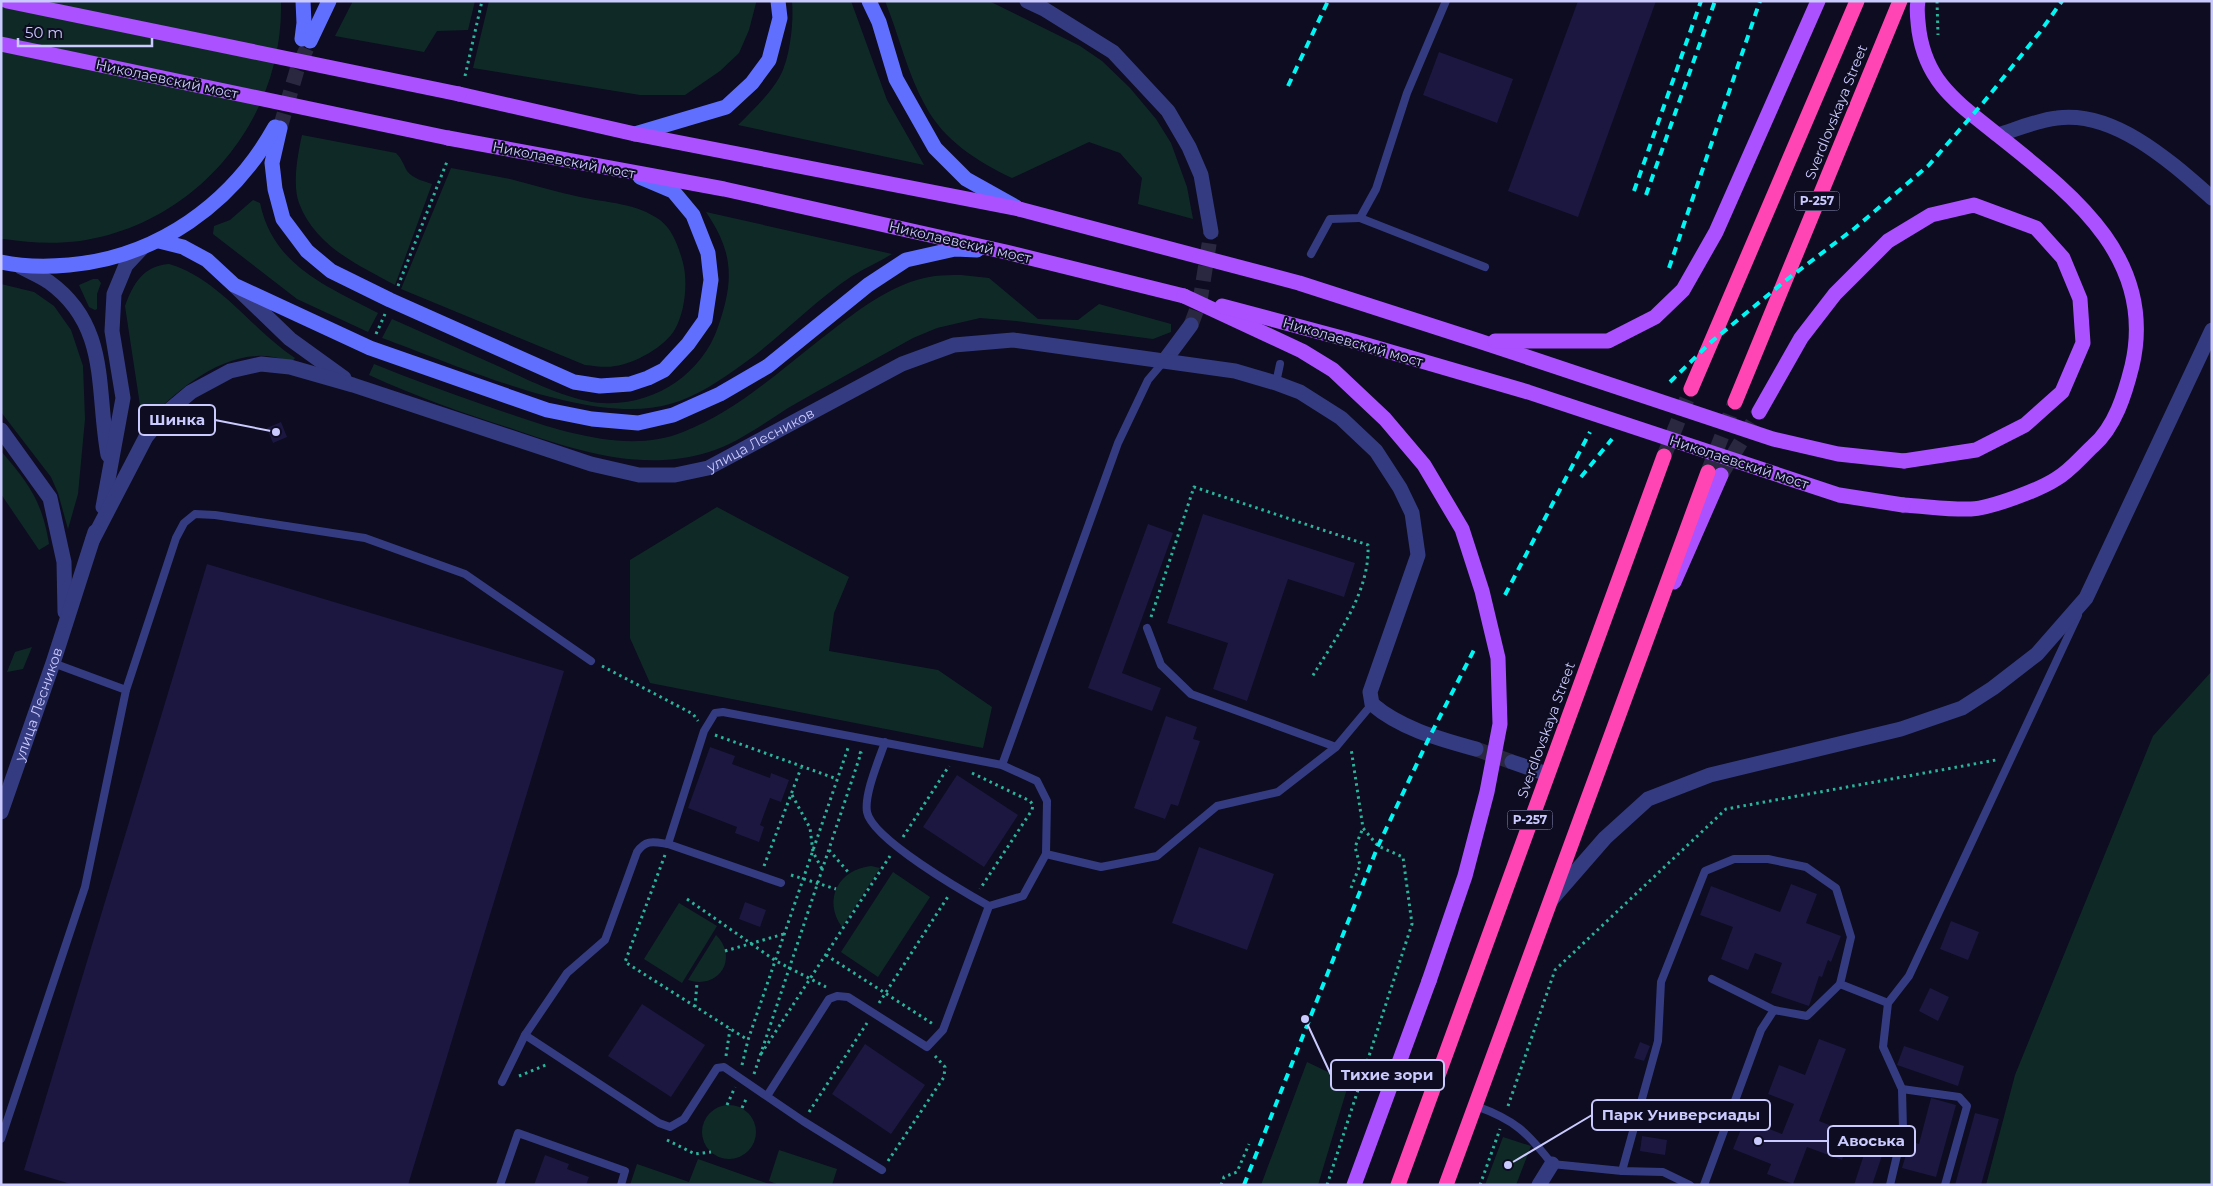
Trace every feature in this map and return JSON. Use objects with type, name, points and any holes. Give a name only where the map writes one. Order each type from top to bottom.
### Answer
[{"type":"highway","name":"Sverdlovskaya Street","points":[[1691,389],[1857,1]]},
{"type":"highway","name":"Sverdlovskaya Street","points":[[1735,402],[1900,1]]},
{"type":"highway","name":"Sverdlovskaya Street","points":[[1398,1185],[1664,456]]},
{"type":"highway","points":[[1446,1185],[1639,661],[1714,473]]},
{"type":"main road","points":[[7,1],[459,94],[635,134],[1019,209],[1299,283],[1773,439],[1838,454],[1904,460],[1976,450],[2025,425],[2062,392],[2083,343],[2080,298],[2063,258],[2036,228],[1974,205],[1931,215],[1888,241],[1835,294],[1801,338],[1759,412]]},
{"type":"main road","points":[[303,1],[306,40],[329,1]]},
{"type":"main road","points":[[635,134],[726,107],[752,83],[769,60],[780,18],[778,1]]},
{"type":"main road","points":[[869,1],[879,22],[896,79],[935,148],[966,179],[1019,209]]},
{"type":"main road","points":[[1479,341],[1608,341],[1655,317],[1683,290],[1716,232],[1818,1]]},
{"type":"main road","name":"Николаевский мост","points":[[1,44],[448,138],[724,189],[1006,252],[1184,296],[1353,341],[1528,392],[1839,495],[1903,504],[1972,509],[2016,497],[2057,479],[2103,438],[2126,392],[2138,343],[2134,302],[2122,264],[2107,236],[2082,207],[1973,116],[1938,83],[1921,44],[1916,9],[1918,1]]},
{"type":"main road","points":[[1,262],[21,267],[84,264],[111,258],[159,241],[187,224],[230,190],[248,169],[278,127],[272,163],[275,189],[283,219],[307,251],[331,271],[413,311],[574,382],[600,386],[630,384],[664,370],[688,344],[705,320],[711,280],[708,253],[693,215],[673,191],[625,172]]},
{"type":"main road","points":[[159,241],[183,247],[207,260],[234,285],[370,348],[547,410],[592,419],[638,422],[673,416],[720,394],[768,366],[868,285],[906,260],[955,249],[1006,252]]},
{"type":"main road","points":[[1184,296],[1302,351],[1332,370],[1386,419],[1424,465],[1462,530],[1482,591],[1498,658],[1500,724],[1487,792],[1465,876],[1429,981],[1354,1185]]},
{"type":"street","points":[[1027,1],[1113,52],[1168,110],[1189,147],[1201,175],[1212,232]]},
{"type":"street","points":[[1998,135],[2058,118],[2097,120],[2151,148],[2212,198]]},
{"type":"street","points":[[93,539],[106,495],[123,398],[112,331],[114,294],[126,265],[142,248]]},
{"type":"street","points":[[21,267],[48,282],[62,294],[90,329],[96,355],[110,467]]},
{"type":"street","points":[[234,285],[290,339],[353,385]]},
{"type":"street","points":[[1165,360],[1191,325]]},
{"type":"street","points":[[1550,901],[1605,838],[1648,799],[1710,775],[1901,729],[1962,708],[1993,688],[2037,654],[2086,598],[2212,330]]},
{"type":"street","name":"улица Лесников","points":[[1,812],[53,663],[93,539],[146,437],[166,413],[191,392],[230,370],[261,364],[290,367],[353,385],[591,464],[639,475],[675,475],[708,468],[902,364],[954,345],[1012,340],[1235,371],[1276,383],[1300,392],[1340,418],[1376,451],[1400,488],[1412,513],[1418,556],[1370,692],[1372,704]]},
{"type":"street","points":[[1,430],[50,498],[64,562],[66,624]]},
{"type":"street","points":[[1372,704],[1384,714],[1430,736],[1476,749]]},
{"type":"street","points":[[1512,762],[1547,774]]},
{"type":"street","points":[[1540,1185],[1552,1164]]},
{"type":"lane","points":[[1360,218],[1376,189],[1407,93],[1446,1]]},
{"type":"lane","points":[[1311,254],[1330,218],[1360,218],[1485,268]]},
{"type":"lane","points":[[1002,765],[1118,443],[1148,380],[1165,360]]},
{"type":"lane","points":[[1276,383],[1280,364]]},
{"type":"lane","points":[[1,1139],[85,888],[126,690],[176,538],[184,523],[195,514],[215,514],[365,538],[465,574],[591,661]]},
{"type":"lane","points":[[1890,1185],[1903,1130],[1902,1090],[1883,1047],[1888,1003],[1909,976],[2086,598]]},
{"type":"lane","points":[[1147,628],[1161,665],[1191,694],[1336,746]]},
{"type":"lane","points":[[53,663],[126,690]]},
{"type":"lane","points":[[1046,854],[1101,867],[1157,856],[1217,806],[1278,792],[1336,746],[1372,704]]},
{"type":"lane","points":[[668,844],[704,731],[710,718],[716,713],[723,712],[885,742],[1002,765],[1037,782],[1047,801],[1046,854],[1023,896],[989,906],[896,848],[869,819],[867,801],[885,742]]},
{"type":"lane","points":[[502,1082],[525,1036],[567,972],[605,940],[637,852],[642,845],[649,842],[668,844],[781,883]]},
{"type":"lane","points":[[1622,1171],[1658,1041],[1661,982],[1706,871],[1734,859],[1768,859],[1806,867],[1836,888],[1851,937],[1840,984],[1807,1016],[1774,1010],[1712,979]]},
{"type":"lane","points":[[767,1096],[829,999],[837,996],[848,997],[928,1047],[943,1030],[989,906]]},
{"type":"lane","points":[[1840,984],[1888,1003]]},
{"type":"lane","points":[[1704,1185],[1761,1030],[1774,1010]]},
{"type":"lane","points":[[525,1036],[659,1123],[670,1127],[684,1119],[717,1068],[724,1066],[882,1170]]},
{"type":"lane","points":[[1902,1090],[1959,1097],[1967,1106],[1945,1185]]},
{"type":"lane","points":[[1476,1106],[1504,1116],[1532,1138],[1552,1164],[1622,1171],[1663,1172],[1690,1185]]},
{"type":"lane","points":[[500,1185],[518,1133],[625,1171],[621,1185]]},
{"type":"path","points":[[465,76],[482,1]]},
{"type":"path","points":[[1937,1],[1938,36]]},
{"type":"path","points":[[397,289],[448,159]]},
{"type":"path","points":[[375,337],[385,314]]},
{"type":"path","points":[[1147,628],[1194,487],[1368,545],[1369,563],[1355,605],[1312,677]]},
{"type":"path","points":[[591,661],[693,714],[704,731],[801,768],[837,779]]},
{"type":"path","points":[[1349,732],[1363,828],[1355,848],[1360,865],[1351,888]]},
{"type":"path","points":[[728,1105],[740,1077],[748,1040],[848,748],[861,753],[758,1059],[752,1085],[742,1108]]},
{"type":"path","points":[[758,1059],[957,756]]},
{"type":"path","points":[[760,876],[801,768]]},
{"type":"path","points":[[968,772],[1030,801],[1033,805],[1032,810],[974,898]]},
{"type":"path","points":[[792,795],[810,828],[813,852],[823,869]]},
{"type":"path","points":[[1327,1185],[1412,924],[1403,857],[1378,846],[1363,828]]},
{"type":"path","points":[[668,844],[625,962],[748,1040]]},
{"type":"path","points":[[829,850],[849,873]]},
{"type":"path","points":[[781,883],[787,873],[836,889]]},
{"type":"path","points":[[687,899],[776,960],[810,980]]},
{"type":"path","points":[[726,951],[784,934]]},
{"type":"path","points":[[826,955],[943,1030]]},
{"type":"path","points":[[695,1007],[697,983]]},
{"type":"path","points":[[724,1066],[730,1029]]},
{"type":"path","points":[[882,1170],[944,1077],[945,1067],[928,1047]]},
{"type":"path","points":[[1480,1185],[1504,1116]]},
{"type":"path","points":[[1221,1185],[1224,1176],[1238,1172],[1249,1144]]},
{"type":"green space","points":[[1,1],[281,1],[278,44],[267,86],[250,124],[225,159],[196,189],[161,213],[122,231],[70,242],[42,243],[1,239]]},
{"type":"green space","points":[[353,1],[475,1],[468,30],[437,31],[424,52],[335,36]]},
{"type":"green space","points":[[489,1],[756,1],[756,3],[749,30],[739,53],[720,71],[685,95],[640,95],[473,68]]},
{"type":"green space","points":[[792,1],[851,1],[887,100],[924,165],[738,125],[770,91],[783,70],[790,41]]},
{"type":"green space","points":[[885,1],[989,1],[1080,46],[1102,61],[1130,88],[1156,119],[1171,143],[1187,187],[1193,219],[1138,204],[1142,178],[1120,153],[1089,142],[1012,178],[962,149],[941,129],[925,105],[908,67]]},
{"type":"green space","points":[[302,135],[396,153],[409,174],[432,184],[395,285],[339,253],[327,243],[306,218],[299,203],[296,187],[297,160]]},
{"type":"green space","points":[[451,168],[510,179],[590,199],[622,204],[651,214],[660,220],[669,229],[675,240],[685,271],[683,306],[671,335],[649,353],[623,365],[600,367],[585,365],[401,289]]},
{"type":"green space","points":[[253,200],[260,203],[267,225],[277,243],[305,272],[378,313],[368,332],[297,299],[213,234],[214,226],[230,220]]},
{"type":"green space","points":[[706,212],[892,254],[838,286],[771,343],[726,376],[699,392],[670,404],[638,409],[603,407],[564,400],[486,377],[382,338],[392,319],[537,384],[564,395],[591,402],[622,403],[658,393],[674,384],[700,359],[711,344],[723,311],[729,281],[729,268],[722,241]]},
{"type":"green space","points":[[169,264],[187,271],[204,281],[235,306],[279,347],[295,358],[292,362],[257,356],[225,363],[194,380],[143,425],[125,306],[132,290],[146,272],[160,265]]},
{"type":"green space","points":[[961,275],[989,278],[1038,319],[1078,320],[1099,304],[1171,324],[1171,332],[1153,339],[980,318],[937,328],[913,338],[835,381],[730,444],[709,452],[684,458],[658,460],[608,456],[559,444],[456,410],[369,375],[374,364],[507,413],[583,435],[609,440],[659,439],[702,424],[736,404],[843,322],[887,293],[918,279]]},
{"type":"green space","points":[[93,279],[98,279],[101,283],[97,294],[97,309],[95,310],[89,307],[79,285]]},
{"type":"green space","points":[[1,284],[34,292],[54,306],[71,330],[83,366],[85,419],[78,494],[68,529],[58,493],[51,477],[1,412]]},
{"type":"green space","points":[[1,451],[27,484],[38,504],[49,544],[39,550],[1,494]]},
{"type":"green space","points":[[717,507],[849,577],[834,613],[829,651],[938,670],[992,707],[983,748],[650,683],[630,638],[630,560]]},
{"type":"green space","points":[[32,647],[23,669],[7,672],[15,652]]},
{"type":"green space","points":[[2212,671],[2212,1185],[1986,1185],[2015,1075],[2153,736]]},
{"type":"green space","points":[[871,866],[880,868],[842,927],[836,917],[834,906],[837,888],[850,873],[860,868]]},
{"type":"green space","points":[[893,872],[930,897],[878,977],[841,952]]},
{"type":"green space","points":[[679,903],[717,926],[682,983],[644,959]]},
{"type":"green space","points":[[716,935],[723,944],[726,953],[722,970],[717,976],[709,980],[699,982],[688,980]]},
{"type":"green space","points":[[1307,1062],[1349,1082],[1318,1185],[1261,1185]]},
{"type":"green space","points":[[729,1105],[739,1107],[748,1113],[754,1122],[756,1132],[754,1142],[748,1151],[739,1157],[729,1159],[719,1157],[710,1151],[704,1142],[702,1132],[704,1122],[710,1113],[719,1107]]},
{"type":"green space","points":[[1503,1137],[1531,1146],[1516,1185],[1485,1185]]},
{"type":"green space","points":[[779,1150],[837,1169],[832,1185],[779,1185],[769,1181]]},
{"type":"green space","points":[[698,1159],[772,1185],[630,1185],[637,1164],[689,1182]]},
{"type":"building","points":[[1578,1],[1656,1],[1578,217],[1508,191]]},
{"type":"building","points":[[1439,52],[1513,79],[1497,123],[1423,95]]},
{"type":"building","points":[[281,422],[287,437],[273,443],[267,428]]},
{"type":"building","points":[[1203,514],[1355,563],[1344,597],[1288,579],[1247,701],[1213,689],[1228,643],[1167,623]]},
{"type":"building","points":[[1148,524],[1173,533],[1122,673],[1161,688],[1152,711],[1088,688]]},
{"type":"building","points":[[207,564],[564,671],[408,1185],[74,1185],[24,1170]]},
{"type":"building","points":[[1166,716],[1197,727],[1193,739],[1200,741],[1178,806],[1171,804],[1165,819],[1134,808]]},
{"type":"building","points":[[710,747],[735,756],[732,764],[770,778],[771,773],[789,780],[781,802],[770,798],[760,825],[764,827],[759,842],[735,833],[737,827],[688,808]]},
{"type":"building","points":[[957,775],[1018,815],[984,867],[923,827]]},
{"type":"building","points":[[1199,847],[1274,874],[1247,950],[1172,923]]},
{"type":"building","points":[[1791,884],[1817,894],[1806,923],[1841,936],[1831,962],[1828,960],[1822,977],[1819,976],[1809,1006],[1771,993],[1782,963],[1755,953],[1748,970],[1721,959],[1733,927],[1700,915],[1711,886],[1780,912]]},
{"type":"building","points":[[745,902],[766,910],[760,927],[739,919]]},
{"type":"building","points":[[1951,921],[1979,932],[1968,960],[1940,949]]},
{"type":"building","points":[[1930,988],[1949,997],[1938,1021],[1919,1011]]},
{"type":"building","points":[[642,1004],[705,1045],[671,1097],[608,1056]]},
{"type":"building","points":[[1819,1039],[1846,1049],[1819,1121],[1852,1134],[1842,1160],[1807,1147],[1793,1184],[1767,1174],[1771,1164],[1733,1149],[1745,1119],[1782,1134],[1794,1104],[1768,1094],[1779,1065],[1805,1075]]},
{"type":"building","points":[[1640,1042],[1650,1046],[1644,1061],[1634,1058]]},
{"type":"building","points":[[865,1044],[925,1085],[891,1134],[832,1094]]},
{"type":"building","points":[[1904,1046],[1964,1066],[1958,1086],[1897,1065]]},
{"type":"building","points":[[1931,1098],[1956,1105],[1936,1177],[1902,1168],[1910,1141],[1919,1144]]},
{"type":"building","points":[[1975,1113],[1999,1119],[1981,1185],[1955,1185]]},
{"type":"building","points":[[1871,1133],[1888,1138],[1872,1185],[1854,1185]]},
{"type":"building","points":[[1642,1136],[1667,1140],[1665,1155],[1640,1151]]},
{"type":"building","points":[[545,1155],[569,1164],[567,1169],[589,1177],[586,1185],[534,1185]]},
{"type":"tunnel","points":[[280,128],[297,70],[310,41]]},
{"type":"tunnel","points":[[1191,325],[1200,301],[1211,232]]},
{"type":"tunnel","points":[[1664,456],[1691,389]]},
{"type":"tunnel","points":[[1708,472],[1735,402]]},
{"type":"tunnel","points":[[1721,475],[1759,412]]},
{"type":"tunnel","points":[[1476,749],[1512,762]]},
{"type":"railway","points":[[1288,86],[1328,1]]},
{"type":"railway","points":[[1634,191],[1701,1]]},
{"type":"railway","points":[[1646,195],[1715,1]]},
{"type":"railway","points":[[1669,268],[1760,1]]},
{"type":"railway","points":[[1670,382],[1710,343],[1785,281],[1855,228],[1929,165],[1983,103],[2040,32],[2062,1]]},
{"type":"railway","points":[[1505,595],[1590,432]]},
{"type":"railway","points":[[1581,477],[1612,439]]},
{"type":"railway","points":[[1244,1185],[1378,846],[1430,736],[1476,646]]},
{"type":"place","name":"Шинка","points":[[276,432]]},
{"type":"place","name":"Тихие зори","points":[[1305,1019]]},
{"type":"place","name":"Авоська","points":[[1758,1141]]},
{"type":"place","name":"Парк Универсиады","points":[[1508,1165]]}]
